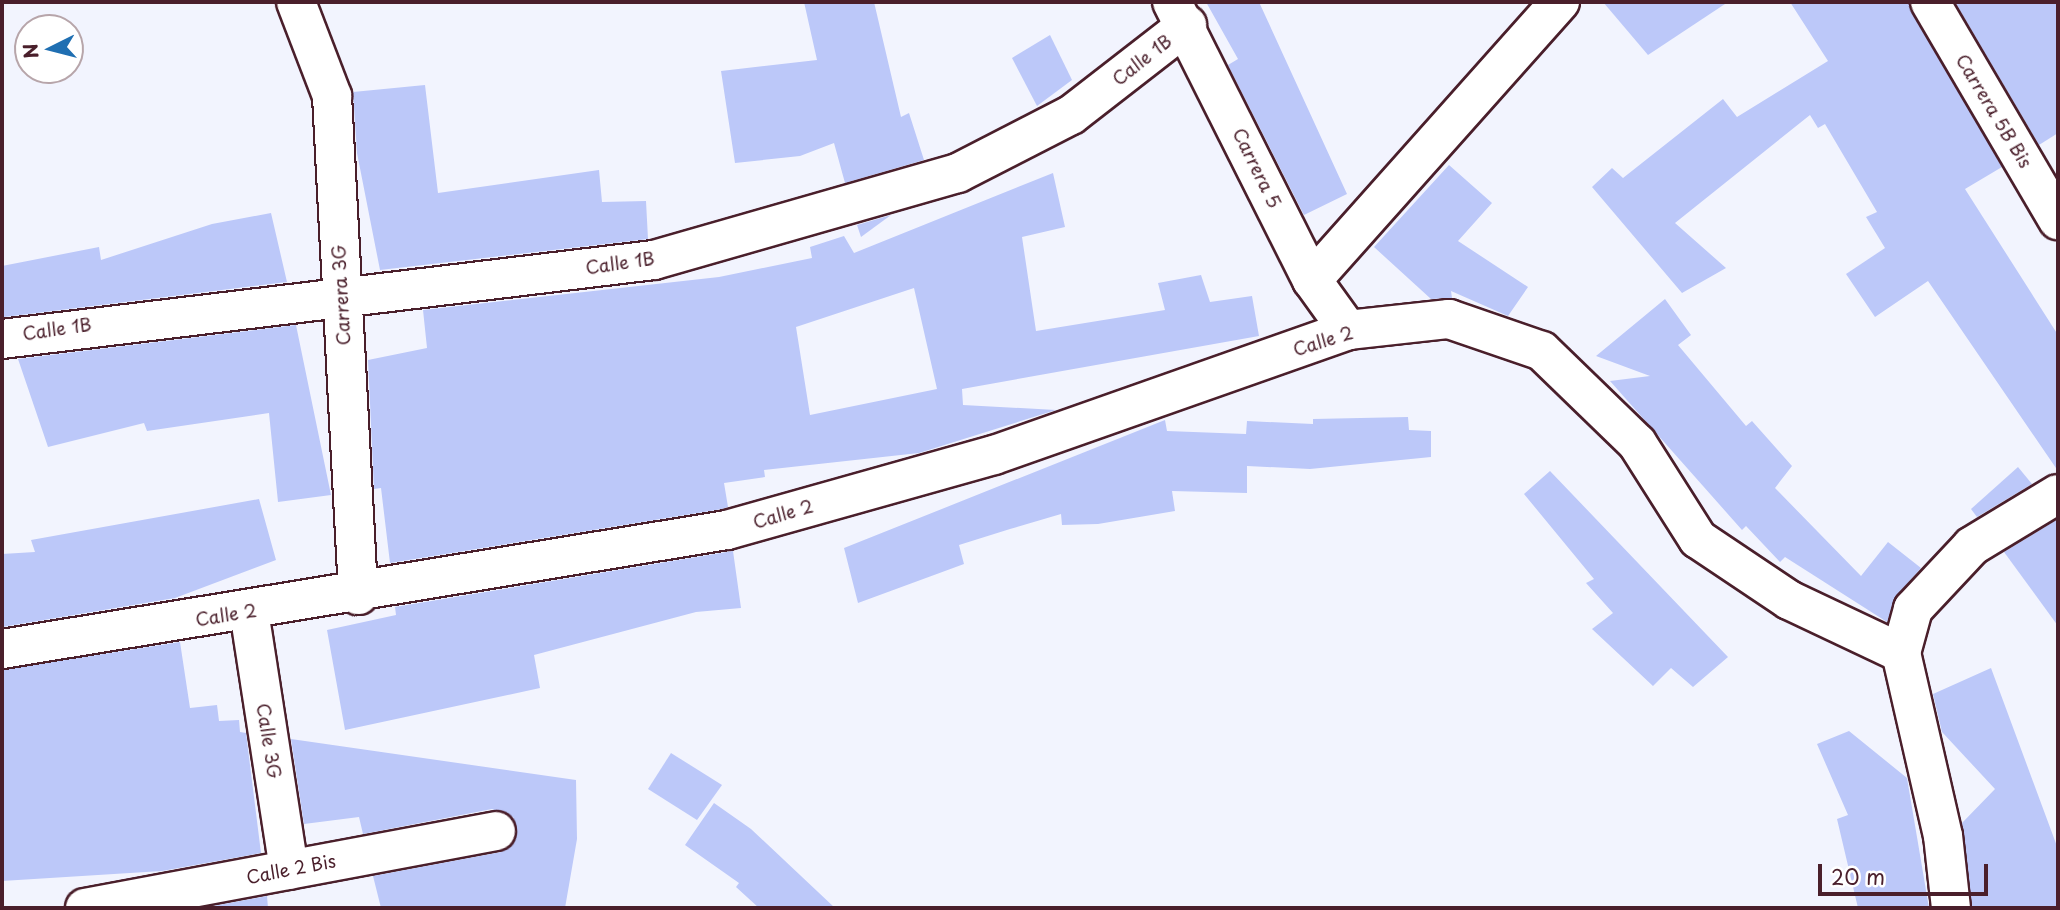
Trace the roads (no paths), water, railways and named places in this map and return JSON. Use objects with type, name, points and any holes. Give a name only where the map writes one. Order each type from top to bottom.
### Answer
[{"type":"street","name":"Carrera 3G","points":[[296,2],[332,96],[358,595]]},
{"type":"street","points":[[1312,280],[1560,2]]},
{"type":"street","name":"Carrera 5B Bis","points":[[1930,2],[2058,220]]},
{"type":"street","name":"Calle 1B","points":[[2,339],[654,260],[958,173],[1071,115],[1180,14]]},
{"type":"street","name":"Carrera 5","points":[[1180,14],[1312,280],[1348,330]]},
{"type":"street","name":"Calle 2","points":[[2,649],[358,595],[727,530],[995,455],[1348,330],[1450,319],[1542,351],[1637,443],[1698,539],[1789,600],[1901,653]]},
{"type":"street","points":[[1951,908],[1943,836],[1901,653],[1913,609],[1972,546],[2058,494]]},
{"type":"street","name":"Calle 3G","points":[[249,611],[289,870]]},
{"type":"street","name":"Calle 2 Bis","points":[[85,908],[496,831]]}]
